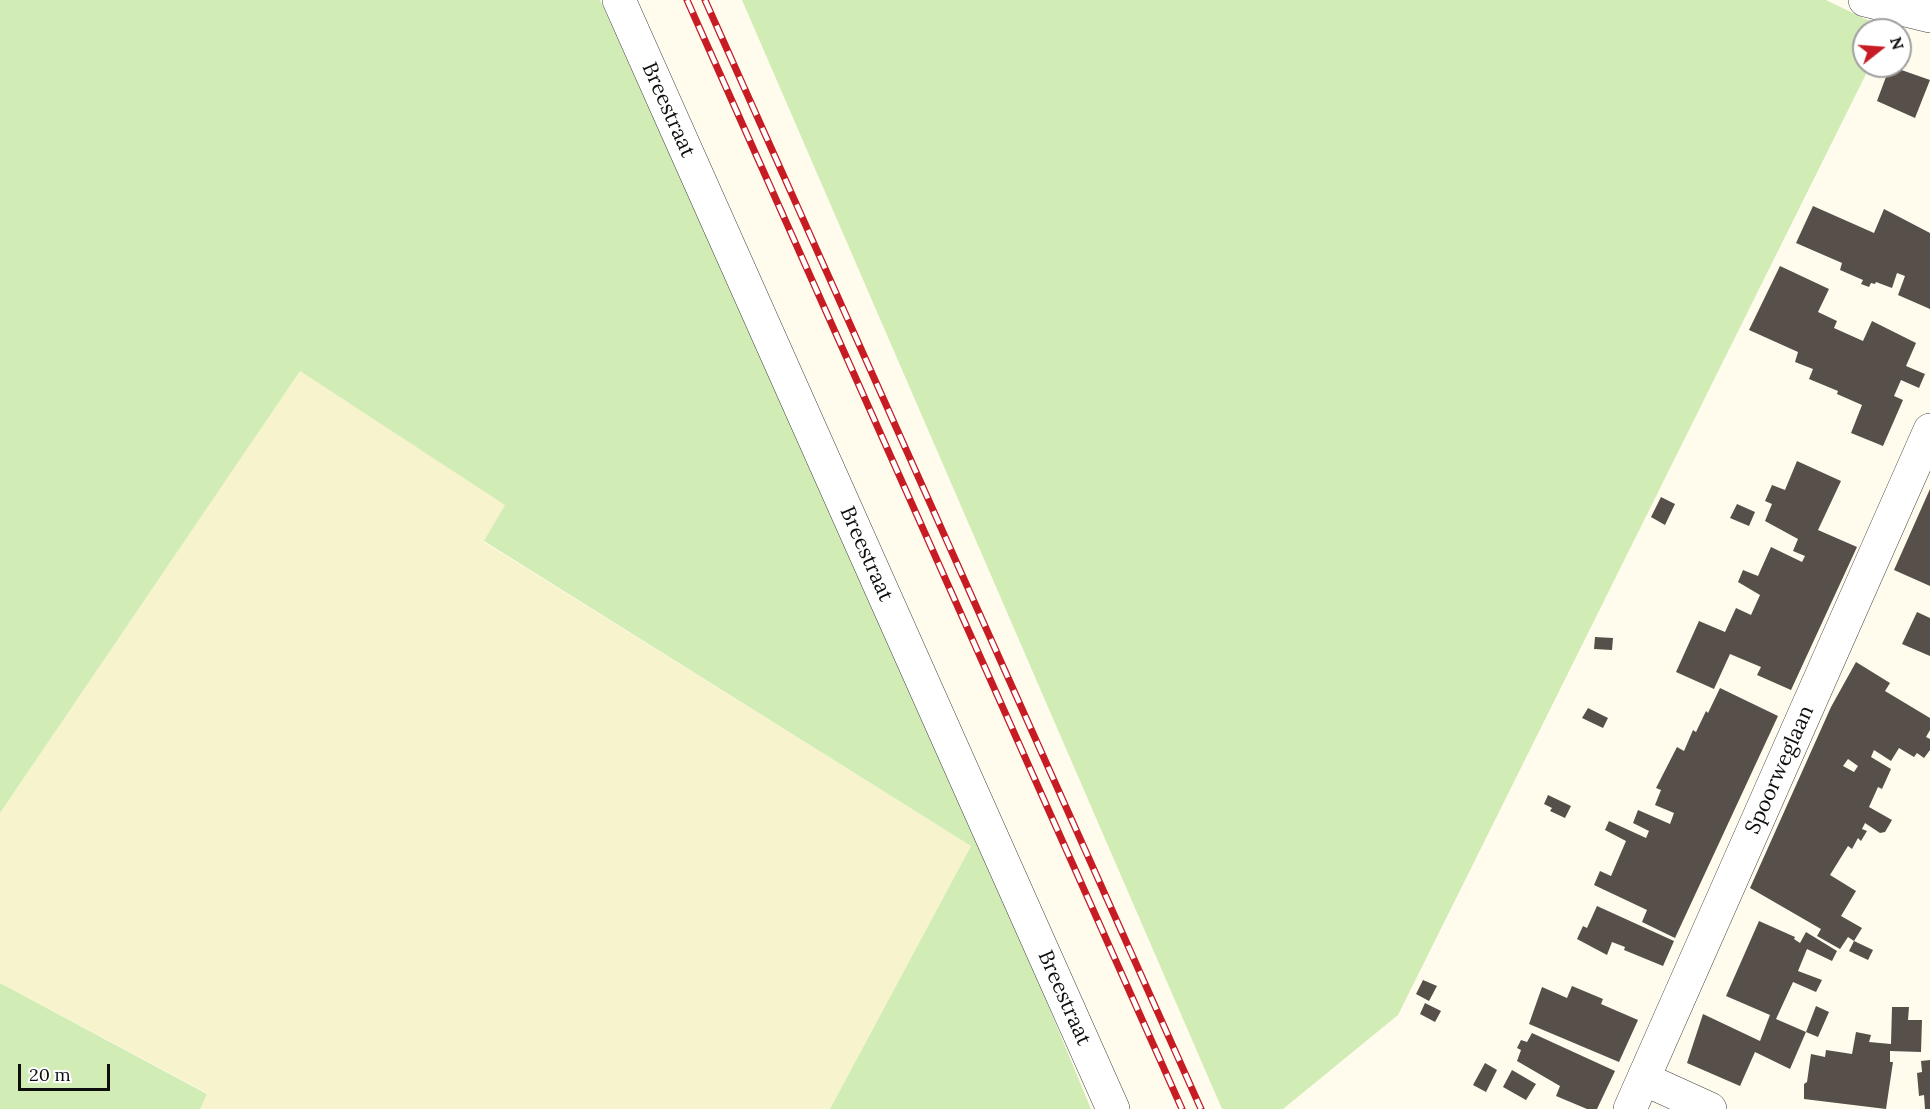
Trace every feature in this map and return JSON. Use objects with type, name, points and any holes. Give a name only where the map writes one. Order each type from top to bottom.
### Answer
[{"type":"street","name":"Breestraat","points":[[619,0],[1113,1109]]},
{"type":"street","points":[[1865,0],[1930,16]]},
{"type":"street","name":"Spoorweglaan","points":[[1630,1109],[1930,430]]},
{"type":"street","points":[[1644,1079],[1710,1109]]},
{"type":"shaded area","points":[[300,371],[506,505],[484,542],[971,846],[830,1109],[200,1109],[207,1093],[0,983],[0,813]]},
{"type":"green space","points":[[0,0],[600,0],[979,838],[1091,1109],[830,1109],[971,846],[484,541],[505,505],[300,371],[0,813]]},
{"type":"green space","points":[[742,0],[1826,0],[1863,18],[1852,18],[1852,78],[1864,78],[1398,1015],[1283,1109],[1222,1109]]},
{"type":"green space","points":[[0,983],[207,1094],[200,1109],[0,1109]]},
{"type":"building","points":[[1912,74],[1930,80],[1915,118],[1877,101],[1886,78],[1912,78]]},
{"type":"building","points":[[1813,206],[1874,233],[1884,209],[1930,233],[1930,309],[1898,295],[1905,276],[1897,273],[1892,288],[1876,282],[1871,283],[1869,287],[1861,284],[1863,280],[1840,270],[1842,263],[1796,243]]},
{"type":"building","points":[[1780,266],[1829,289],[1818,312],[1837,321],[1834,328],[1863,341],[1872,321],[1916,343],[1906,366],[1925,374],[1919,388],[1901,380],[1894,396],[1903,400],[1883,446],[1851,433],[1862,405],[1837,394],[1838,391],[1809,379],[1813,369],[1795,362],[1798,352],[1749,330]]},
{"type":"building","points":[[1797,461],[1841,481],[1818,530],[1857,547],[1791,690],[1757,675],[1761,667],[1730,654],[1714,689],[1676,672],[1699,621],[1725,632],[1736,608],[1751,615],[1760,595],[1738,582],[1743,570],[1758,576],[1771,547],[1802,562],[1805,556],[1793,551],[1798,539],[1765,521],[1772,504],[1765,501],[1772,485],[1785,490]]},
{"type":"building","points":[[1930,489],[1930,586],[1894,570]]},
{"type":"building","points":[[1661,497],[1675,504],[1665,525],[1651,517]]},
{"type":"building","points":[[1737,504],[1755,512],[1749,526],[1730,518]]},
{"type":"building","points":[[1917,612],[1930,618],[1930,656],[1902,644]]},
{"type":"building","points":[[1595,637],[1613,638],[1612,650],[1594,649]]},
{"type":"building","points":[[1856,662],[1890,683],[1885,691],[1930,718],[1930,730],[1926,737],[1930,739],[1930,750],[1924,758],[1917,753],[1914,757],[1899,748],[1891,761],[1874,750],[1871,757],[1891,769],[1882,789],[1878,787],[1869,807],[1892,820],[1885,832],[1880,833],[1865,823],[1862,829],[1867,831],[1861,841],[1858,838],[1852,849],[1848,846],[1830,875],[1856,891],[1841,916],[1862,928],[1854,941],[1848,937],[1840,949],[1817,936],[1821,929],[1750,888],[1831,707]],"holes":[[[1848,759],[1858,766],[1854,772],[1843,766]]]},
{"type":"building","points":[[1720,688],[1778,716],[1675,938],[1642,922],[1647,910],[1594,885],[1600,871],[1611,876],[1626,841],[1605,830],[1609,821],[1646,838],[1649,831],[1633,823],[1638,810],[1670,824],[1674,813],[1655,805],[1661,790],[1656,788],[1677,747],[1684,751],[1693,730],[1696,732]]},
{"type":"building","points":[[1588,708],[1608,718],[1603,728],[1582,718]]},
{"type":"building","points":[[1548,795],[1571,806],[1565,818],[1550,811],[1552,808],[1544,804]]},
{"type":"building","points":[[1597,906],[1674,941],[1663,966],[1624,950],[1625,947],[1612,942],[1607,955],[1577,939],[1583,926],[1587,928]]},
{"type":"building","points":[[1759,921],[1795,937],[1794,939],[1800,943],[1806,932],[1837,951],[1832,961],[1807,949],[1798,971],[1822,980],[1816,992],[1793,982],[1776,1019],[1806,1032],[1790,1069],[1755,1052],[1740,1086],[1687,1063],[1703,1014],[1760,1041],[1770,1015],[1726,996]]},
{"type":"building","points":[[1854,941],[1873,950],[1868,960],[1849,951]]},
{"type":"building","points":[[1423,980],[1437,986],[1429,1001],[1416,994]]},
{"type":"building","points":[[1572,986],[1603,999],[1601,1004],[1638,1020],[1619,1062],[1529,1024],[1542,987],[1567,998]]},
{"type":"building","points":[[1425,1003],[1441,1011],[1435,1022],[1420,1014]]},
{"type":"building","points":[[1816,1006],[1829,1012],[1818,1037],[1806,1032]]},
{"type":"building","points":[[1892,1007],[1909,1007],[1908,1020],[1922,1020],[1921,1052],[1890,1051],[1890,1062],[1893,1062],[1886,1109],[1804,1099],[1804,1084],[1807,1082],[1811,1054],[1825,1057],[1826,1050],[1852,1054],[1856,1032],[1871,1035],[1869,1042],[1891,1044]]},
{"type":"building","points":[[1532,1033],[1615,1071],[1597,1109],[1587,1109],[1556,1096],[1560,1086],[1517,1061],[1521,1050],[1517,1048],[1521,1040],[1527,1042]]},
{"type":"building","points":[[1930,1060],[1930,1109],[1925,1109],[1924,1095],[1919,1096],[1917,1073],[1922,1072],[1921,1061]]},
{"type":"building","points":[[1485,1063],[1497,1070],[1486,1092],[1473,1085]]},
{"type":"building","points":[[1512,1070],[1536,1084],[1526,1100],[1503,1087]]},
{"type":"railway","points":[[687,0],[1182,1109]]},
{"type":"railway","points":[[705,0],[1201,1109]]}]
